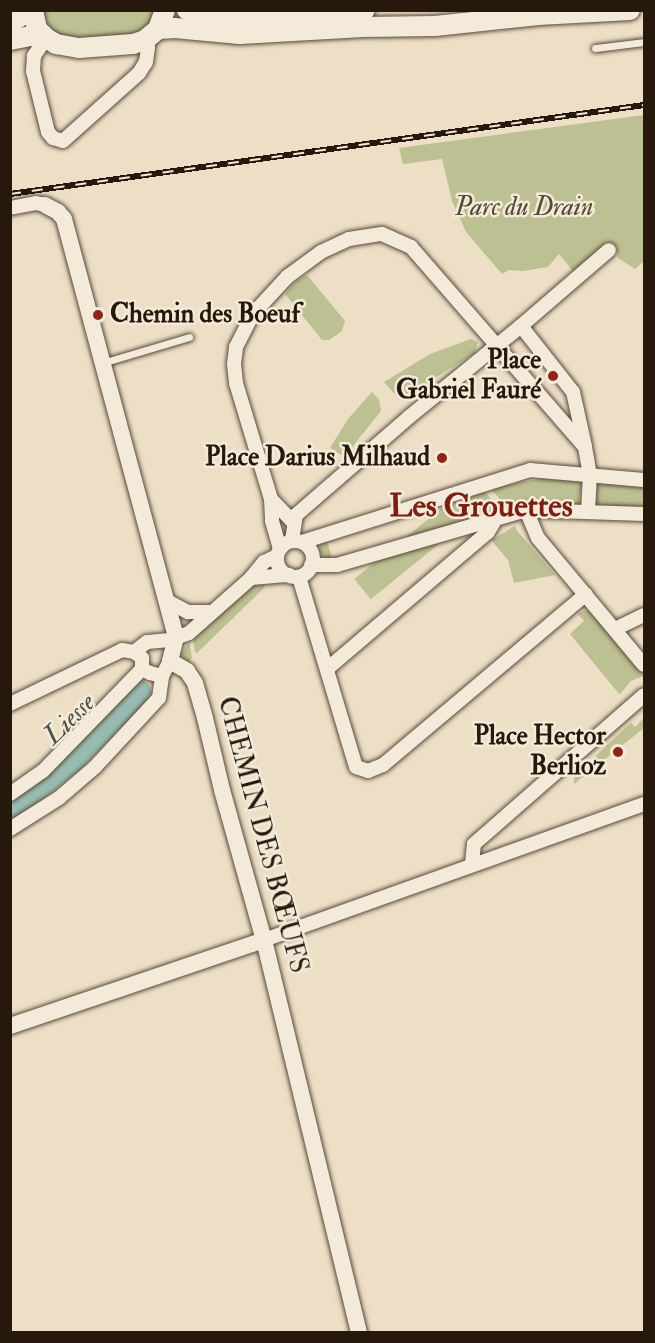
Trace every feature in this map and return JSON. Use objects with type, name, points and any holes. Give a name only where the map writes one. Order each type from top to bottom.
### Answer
[{"type":"main road","points":[[10,23],[32,10],[43,36],[56,44],[79,48],[134,44],[152,35],[183,28],[240,34],[363,27],[447,17],[630,10]]},
{"type":"main road","points":[[152,35],[165,10]]},
{"type":"main road","points":[[187,10],[215,18],[251,14],[365,10]]},
{"type":"main road","points":[[10,40],[43,36]]},
{"type":"street","points":[[43,36],[34,56],[33,71],[48,132],[53,138],[63,141],[140,73],[146,62],[152,35]]},
{"type":"street","points":[[10,208],[36,203],[58,212],[64,219],[176,637],[170,661],[162,676],[159,698],[95,766],[59,798],[10,829]]},
{"type":"street","points":[[585,447],[411,247],[382,234],[349,239],[321,252],[287,277],[253,314],[236,347],[234,364],[236,382],[271,499],[280,570],[294,576],[327,669],[356,766],[363,771],[373,771],[383,765],[585,594]]},
{"type":"street","points":[[293,522],[296,515],[409,417],[522,326],[609,250]]},
{"type":"street","points":[[522,326],[573,392],[591,474],[588,512]]},
{"type":"street","points":[[134,652],[147,642],[189,633],[251,578],[264,562],[297,541],[530,470],[645,480]]},
{"type":"street","points":[[251,578],[294,576],[308,571],[311,565],[312,554],[297,541],[293,522],[271,499]]},
{"type":"street","points":[[526,510],[537,538],[645,665]]},
{"type":"street","points":[[311,565],[337,565],[526,510],[645,514]]},
{"type":"street","points":[[327,669],[488,532],[495,520]]},
{"type":"street","points":[[167,600],[188,612],[210,612]]},
{"type":"street","points":[[615,629],[645,615]]},
{"type":"street","points":[[10,705],[122,650],[134,652],[142,658],[142,669],[43,771],[10,794]]},
{"type":"street","name":"CHEMIN DES BŒUFS","points":[[170,661],[187,671],[195,682],[264,940],[359,1332]]},
{"type":"street","points":[[142,669],[162,676]]},
{"type":"street","points":[[472,863],[474,844],[645,695]]},
{"type":"street","points":[[10,1026],[264,940],[472,863],[645,804]]},
{"type":"lane","points":[[595,48],[645,42]]},
{"type":"lane","points":[[102,363],[189,337]]},
{"type":"green space","points":[[43,11],[157,11],[156,18],[137,36],[65,40],[57,37],[47,25]]},
{"type":"green space","name":"Parc du Drain","points":[[644,115],[644,261],[635,269],[618,258],[615,246],[578,277],[559,254],[548,267],[523,271],[509,270],[502,274],[466,232],[452,201],[442,159],[403,164],[399,148]]},
{"type":"green space","points":[[307,275],[345,321],[342,331],[329,340],[322,340],[285,294],[295,282]]},
{"type":"green space","points":[[471,339],[478,342],[475,353],[400,400],[384,382],[430,354]]},
{"type":"green space","points":[[372,392],[379,400],[381,411],[349,451],[343,448],[341,452],[348,456],[346,458],[330,448],[348,419]]},
{"type":"green space","points":[[544,478],[582,480],[579,504],[522,503],[506,506],[490,488]]},
{"type":"green space","points":[[597,480],[644,485],[644,509],[596,508],[594,504]]},
{"type":"green space","points":[[485,492],[497,506],[474,514],[462,499]]},
{"type":"green space","points":[[453,499],[469,519],[371,599],[354,579]]},
{"type":"green space","points":[[515,526],[555,575],[514,583],[508,560],[491,540]]},
{"type":"green space","points":[[326,538],[333,561],[326,561],[319,550],[321,542]]},
{"type":"green space","points":[[256,583],[263,583],[265,587],[197,653],[195,652],[193,638]]},
{"type":"green space","points":[[586,610],[594,613],[643,672],[643,676],[631,681],[619,694],[570,634],[584,621],[578,614]]},
{"type":"green space","points":[[189,642],[192,657],[188,664],[184,661],[182,653]]},
{"type":"green space","points":[[644,718],[644,728],[574,784],[574,778],[607,745],[631,723],[635,727]]},
{"type":"waterway","name":"Liesse","points":[[10,807],[31,794],[75,758],[139,692]]},
{"type":"railway","points":[[10,194],[644,105]]},
{"type":"place","name":"Chemin des Boeuf","points":[[98,315]]},
{"type":"place","name":"Place Gabriel Fauré","points":[[553,376]]},
{"type":"place","name":"Place Darius Milhaud","points":[[442,458]]},
{"type":"place","name":"Place Hector Berlioz","points":[[618,752]]},
{"type":"district","name":"Les Grouettes","points":[[481,506]]}]
